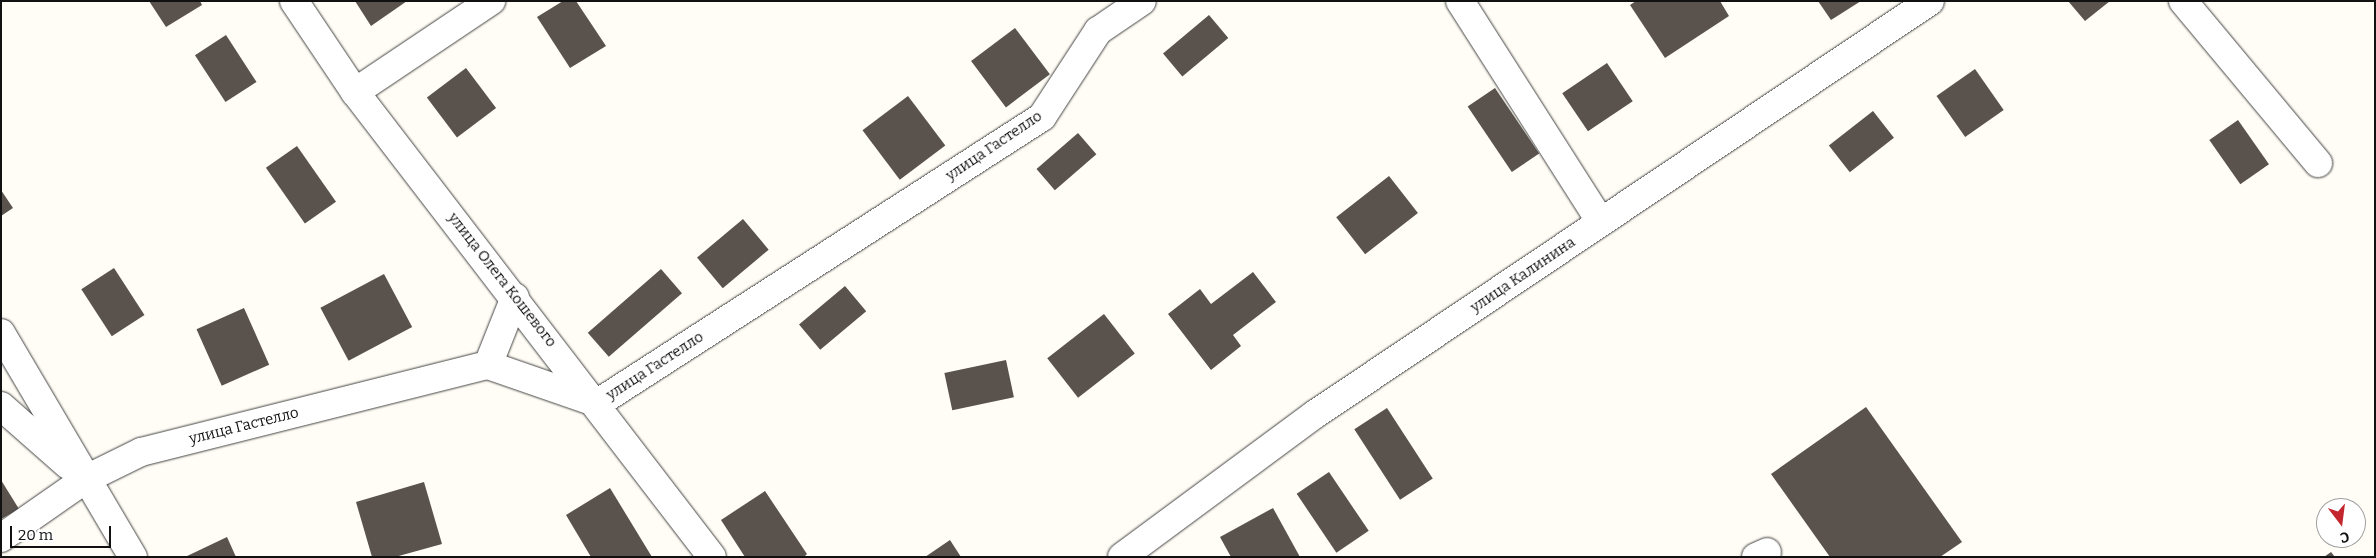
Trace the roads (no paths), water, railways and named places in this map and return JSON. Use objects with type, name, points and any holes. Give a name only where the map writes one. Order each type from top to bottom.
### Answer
[{"type":"street","name":"улица Олега Кошевого","points":[[294,1],[355,92],[598,403],[712,557]]},
{"type":"street","points":[[355,92],[492,1]]},
{"type":"street","name":"улица Гастелло","points":[[1,538],[84,480],[142,452],[488,365],[598,403],[1042,117],[1098,31],[1142,1]]},
{"type":"street","points":[[1460,1],[1601,222]]},
{"type":"street","name":"улица Калинина","points":[[1122,557],[1314,416],[1930,1]]},
{"type":"street","points":[[2183,1],[2318,163]]},
{"type":"street","points":[[488,365],[515,297]]},
{"type":"street","points":[[1,333],[84,480],[133,557]]},
{"type":"street","points":[[1,406],[84,480]]}]
